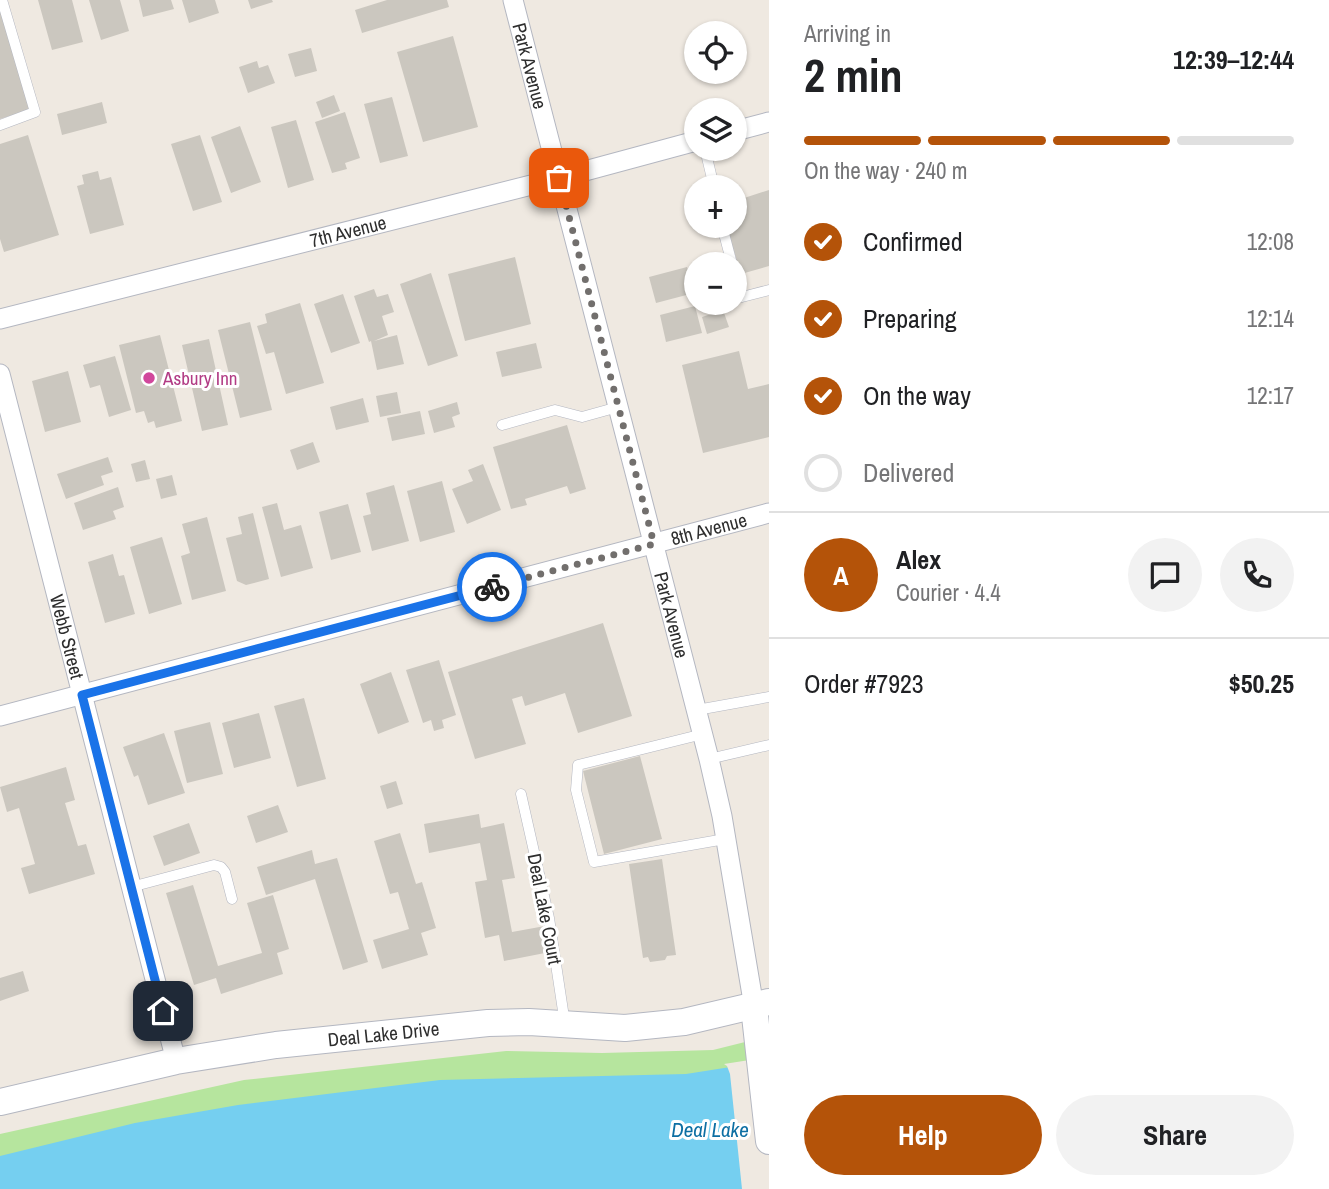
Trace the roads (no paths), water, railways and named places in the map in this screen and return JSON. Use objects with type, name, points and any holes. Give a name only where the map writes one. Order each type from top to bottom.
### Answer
[{"type":"street","name":"Park Avenue","points":[[513,0],[709,759],[761,1005],[762,1074],[769,1141]]},
{"type":"street","points":[[747,128],[769,122]]},
{"type":"street","name":"7th Avenue","points":[[0,319],[684,144]]},
{"type":"street","name":"Webb Street","points":[[0,374],[176,1061]]},
{"type":"street","name":"8th Avenue","points":[[0,716],[769,513]]},
{"type":"street","name":"Deal Lake Drive","points":[[0,1102],[176,1061],[276,1045],[488,1023],[625,1028],[684,1022],[761,1005]]},
{"type":"lane","points":[[0,125],[35,112],[2,0]]},
{"type":"lane","points":[[747,296],[769,290]]},
{"type":"lane","points":[[502,425],[555,410],[582,417],[618,407]]},
{"type":"lane","points":[[697,710],[769,697]]},
{"type":"lane","points":[[703,734],[578,765],[576,790],[594,862],[725,839]]},
{"type":"lane","points":[[709,759],[769,745]]},
{"type":"lane","name":"Deal Lake Court","points":[[521,794],[549,918],[565,1024]]},
{"type":"lane","points":[[131,887],[214,865],[225,872],[232,899]]},
{"type":"water","name":"Deal Lake","points":[[769,1061],[769,1189],[0,1189],[0,1156],[135,1123],[238,1105],[440,1080],[686,1074]]},
{"type":"place","name":"Asbury Inn","points":[[149,378]]}]
